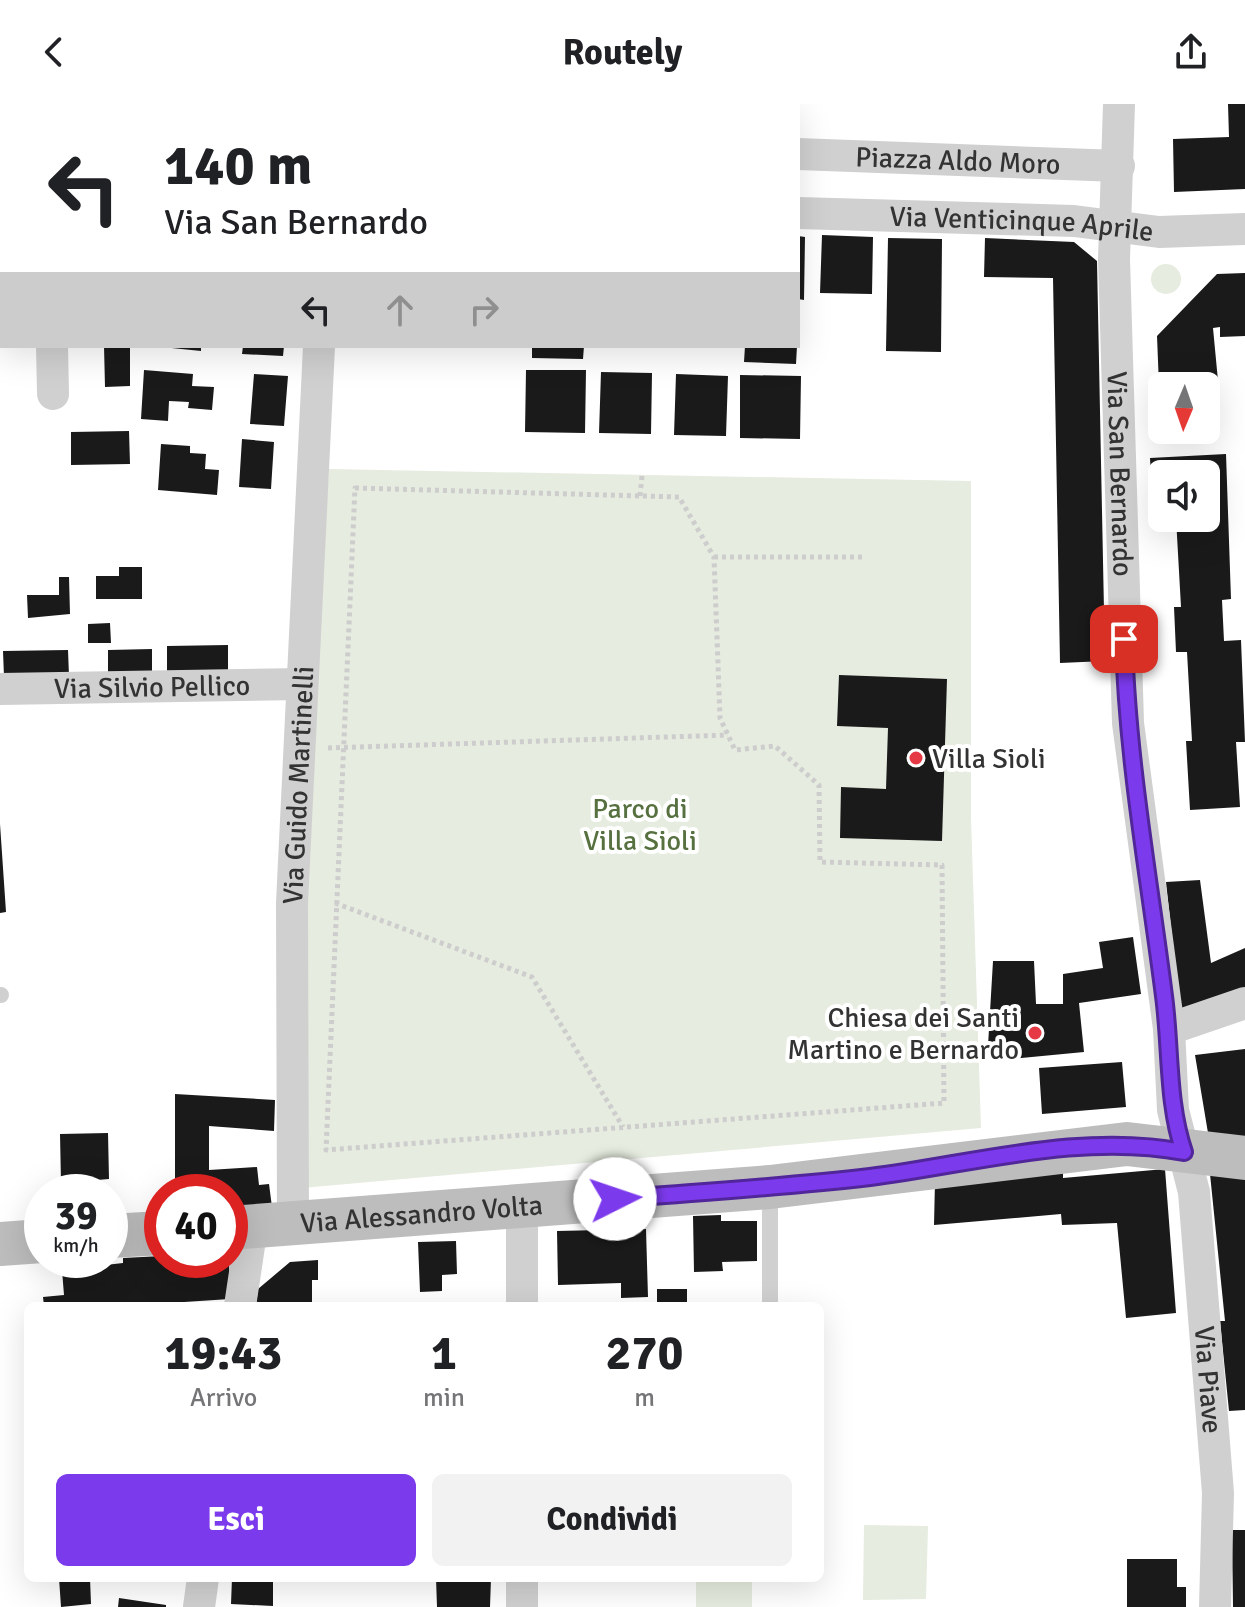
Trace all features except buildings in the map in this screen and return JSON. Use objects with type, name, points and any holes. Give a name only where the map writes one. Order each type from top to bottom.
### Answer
[{"type":"street","name":"Via San Bernardo","points":[[1119,104],[1116,225],[1128,723],[1169,1029],[1173,1110],[1184,1152]]},
{"type":"street","name":"Piazza Aldo Moro","points":[[800,154],[1119,166]]},
{"type":"street","name":"Via Venticinque Aprile","points":[[800,213],[1116,225],[1159,232],[1245,229]]},
{"type":"street","points":[[52,348],[53,394]]},
{"type":"street","name":"Via Guido Martinelli","points":[[241,1302],[258,1226],[292,919],[319,348]]},
{"type":"street","name":"Via Silvio Pellico","points":[[0,689],[302,684]]},
{"type":"street","points":[[1169,1029],[1245,1003]]},
{"type":"street","name":"Via Alessandro Volta","points":[[258,1226],[770,1187],[1082,1147],[1127,1144],[1245,1158]]},
{"type":"street","name":"Via Piave","points":[[1184,1152],[1194,1192],[1218,1493],[1215,1607]]},
{"type":"street","points":[[522,1206],[522,1302]]},
{"type":"street","points":[[0,1244],[24,1242]]},
{"type":"street","points":[[199,1607],[202,1582]]},
{"type":"street","points":[[522,1582],[522,1607]]},
{"type":"lane","points":[[770,1187],[770,1302]]},
{"type":"path","points":[[640,496],[642,476]]},
{"type":"path","points":[[355,488],[679,497],[714,557],[720,718],[735,750],[775,746],[819,785],[820,862],[942,865],[944,1103],[326,1150],[355,488]]},
{"type":"path","points":[[714,557],[864,557]]},
{"type":"path","points":[[299,748],[728,735]]},
{"type":"path","points":[[335,903],[532,977],[623,1127]]},
{"type":"green space","points":[[1166,264],[1172,265],[1180,273],[1180,285],[1172,293],[1166,294],[1160,293],[1152,285],[1151,279],[1152,273],[1160,265]]},
{"type":"green space","name":"Parco di Villa Sioli","points":[[329,469],[971,481],[971,818],[981,1128],[302,1188],[310,748]]},
{"type":"green space","points":[[864,1525],[928,1526],[926,1599],[863,1600]]},
{"type":"green space","points":[[696,1582],[752,1582],[752,1607],[696,1607]]},
{"type":"place","name":"Villa Sioli","points":[[916,758]]},
{"type":"place","name":"Chiesa dei Santi Martino e Bernardo","points":[[1035,1033]]},
{"type":"route","points":[[615,1199],[871,1177],[1082,1147],[1127,1144],[1184,1152],[1173,1110],[1169,1029],[1128,723],[1124,639]]}]
